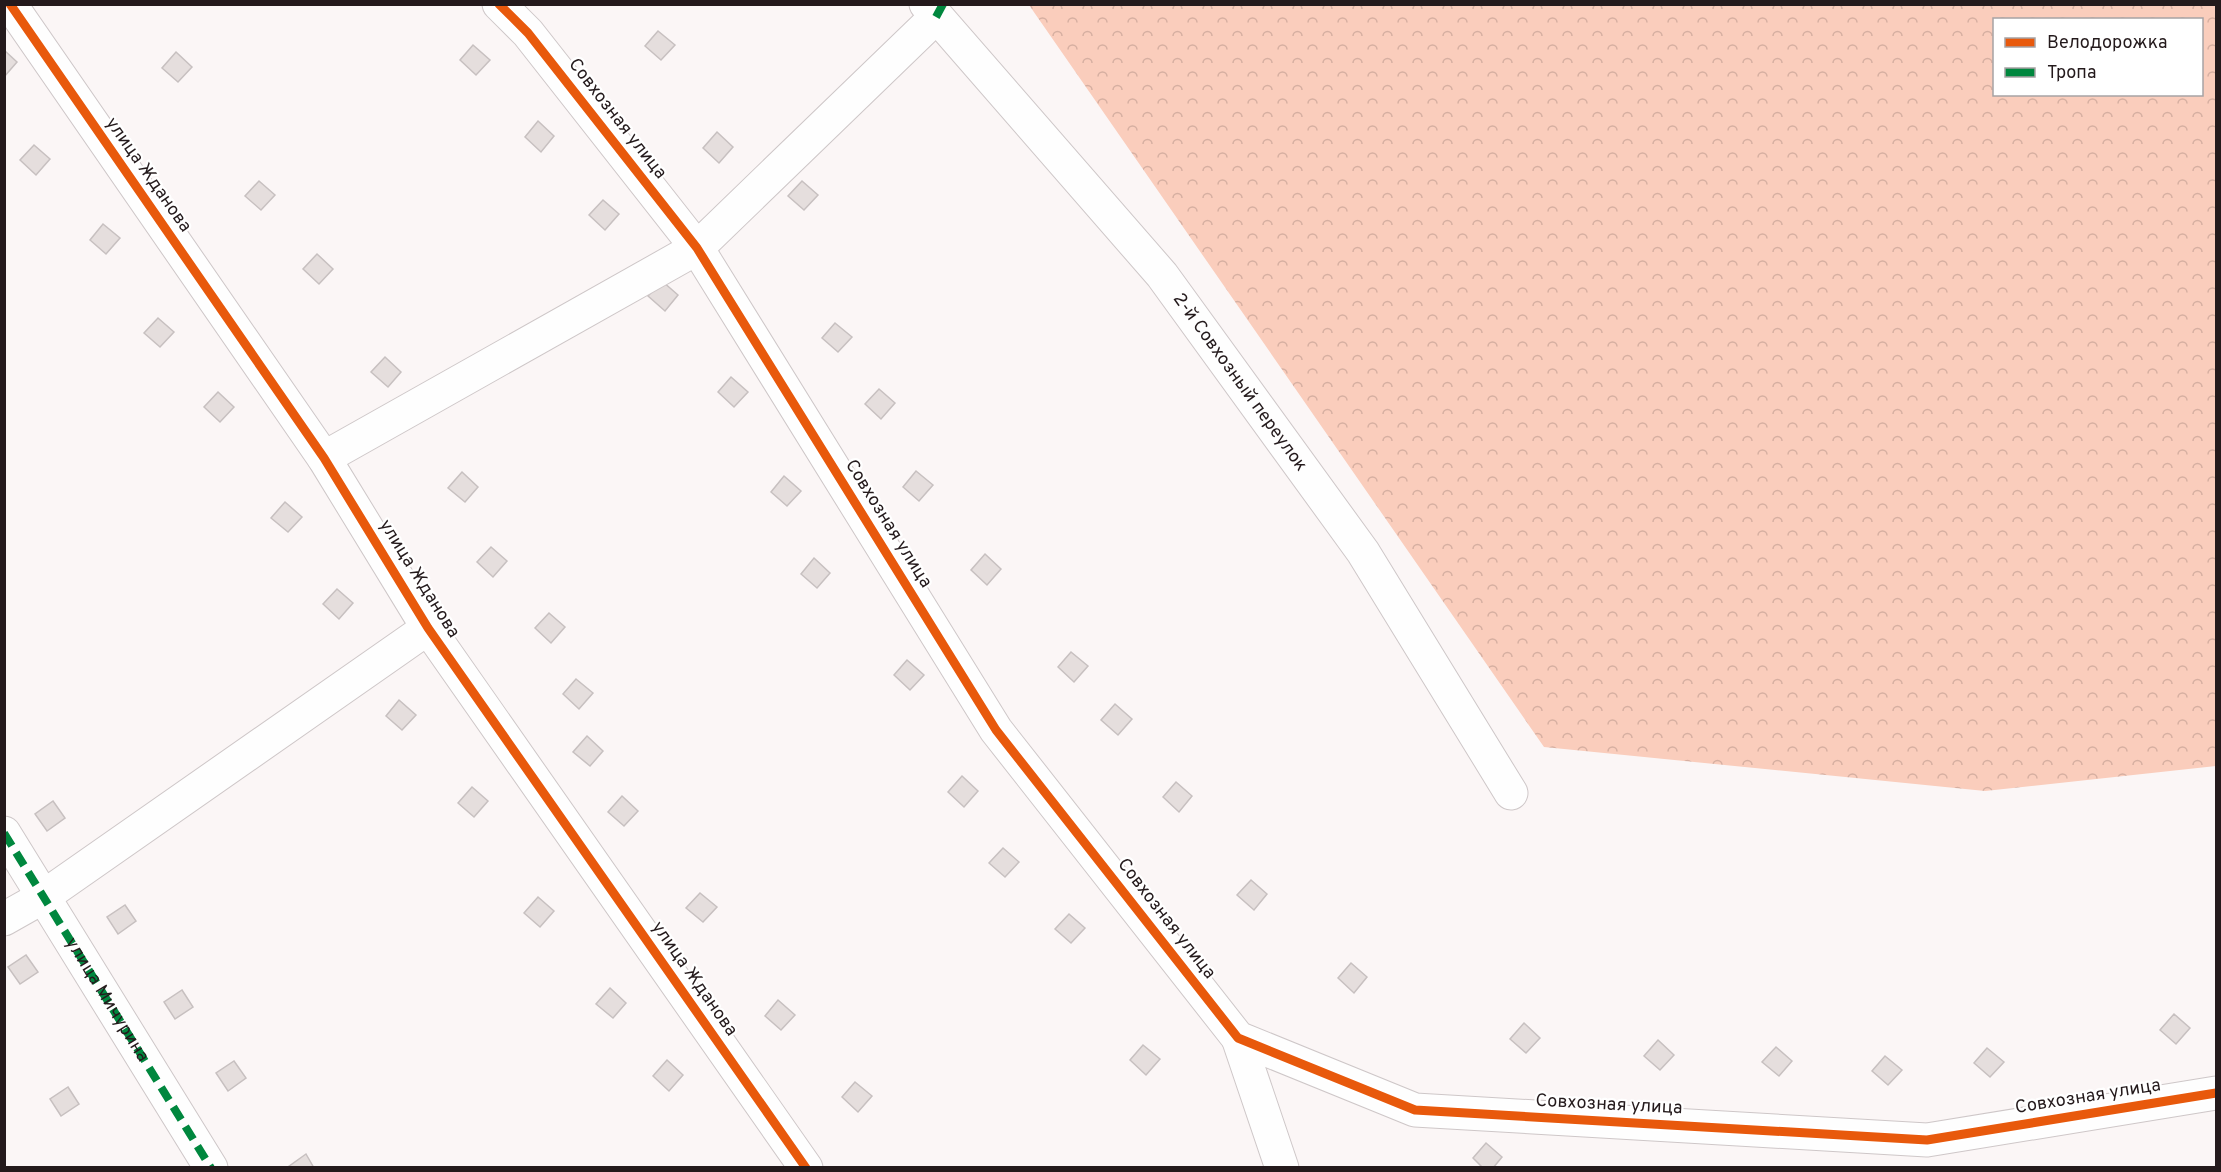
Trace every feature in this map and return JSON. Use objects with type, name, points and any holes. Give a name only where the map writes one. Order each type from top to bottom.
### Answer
[{"type":"street","name":"улица Жданова","points":[[10,4],[324,458],[428,628],[806,1167]]},
{"type":"street","name":"Совхозная улица","points":[[499,4],[528,33],[696,248],[996,729],[1238,1038],[1415,1110],[1927,1140],[2217,1093]]},
{"type":"street","points":[[324,458],[696,248],[931,10]]},
{"type":"street","name":"2-й Совхозный переулок","points":[[931,10],[1162,275],[1363,552],[1511,793]]},
{"type":"street","points":[[4,919],[43,897],[428,628]]},
{"type":"street","name":"улица Мичурина","points":[[4,833],[211,1167]]},
{"type":"street","points":[[1238,1038],[1282,1167]]},
{"type":"green space","points":[[1029,5],[2216,5],[2216,766],[1985,791],[1544,747]]},
{"type":"building","points":[[658,31],[675,45],[661,60],[645,46]]},
{"type":"building","points":[[473,45],[490,60],[476,75],[460,60]]},
{"type":"building","points":[[4,50],[17,62],[4,77]]},
{"type":"building","points":[[176,52],[192,67],[178,82],[162,68]]},
{"type":"building","points":[[538,121],[554,136],[541,152],[525,137]]},
{"type":"building","points":[[717,132],[733,147],[719,163],[703,148]]},
{"type":"building","points":[[34,145],[50,159],[36,175],[20,160]]},
{"type":"building","points":[[259,181],[275,195],[261,210],[245,196]]},
{"type":"building","points":[[802,181],[818,195],[804,210],[788,196]]},
{"type":"building","points":[[603,200],[619,214],[605,230],[589,215]]},
{"type":"building","points":[[103,224],[120,238],[106,254],[90,240]]},
{"type":"building","points":[[317,254],[333,269],[319,284],[303,269]]},
{"type":"building","points":[[662,281],[678,295],[665,311],[648,296]]},
{"type":"building","points":[[158,318],[174,332],[160,347],[144,333]]},
{"type":"building","points":[[835,323],[852,337],[838,352],[822,338]]},
{"type":"building","points":[[385,357],[401,372],[388,387],[371,372]]},
{"type":"building","points":[[731,377],[748,392],[734,407],[718,392]]},
{"type":"building","points":[[879,389],[895,403],[881,419],[865,404]]},
{"type":"building","points":[[218,392],[234,407],[220,422],[204,407]]},
{"type":"building","points":[[916,471],[933,485],[919,501],[903,487]]},
{"type":"building","points":[[462,472],[478,487],[465,502],[448,488]]},
{"type":"building","points":[[784,476],[801,491],[787,506],[771,492]]},
{"type":"building","points":[[285,502],[302,517],[288,532],[271,518]]},
{"type":"building","points":[[491,547],[507,561],[493,577],[477,562]]},
{"type":"building","points":[[985,554],[1001,569],[987,585],[971,570]]},
{"type":"building","points":[[814,558],[830,573],[817,588],[801,574]]},
{"type":"building","points":[[337,589],[353,603],[339,619],[323,604]]},
{"type":"building","points":[[549,613],[565,627],[551,643],[535,628]]},
{"type":"building","points":[[1071,652],[1088,666],[1074,682],[1058,667]]},
{"type":"building","points":[[907,660],[924,675],[910,690],[894,675]]},
{"type":"building","points":[[576,679],[593,693],[579,709],[563,694]]},
{"type":"building","points":[[399,700],[416,715],[402,730],[386,716]]},
{"type":"building","points":[[1115,704],[1132,719],[1118,735],[1101,720]]},
{"type":"building","points":[[587,736],[603,751],[590,766],[573,752]]},
{"type":"building","points":[[962,776],[978,791],[964,807],[948,792]]},
{"type":"building","points":[[1176,782],[1192,796],[1179,812],[1163,797]]},
{"type":"building","points":[[472,787],[488,801],[474,817],[458,803]]},
{"type":"building","points":[[622,796],[638,811],[624,826],[608,812]]},
{"type":"building","points":[[53,801],[65,818],[47,831],[35,814]]},
{"type":"building","points":[[1003,848],[1019,862],[1005,877],[989,863]]},
{"type":"building","points":[[1251,880],[1267,894],[1254,910],[1237,895]]},
{"type":"building","points":[[700,893],[717,907],[703,922],[686,908]]},
{"type":"building","points":[[538,897],[554,911],[540,927],[524,913]]},
{"type":"building","points":[[125,905],[136,921],[118,934],[107,917]]},
{"type":"building","points":[[1069,914],[1085,928],[1071,943],[1055,929]]},
{"type":"building","points":[[26,955],[38,972],[20,984],[8,967]]},
{"type":"building","points":[[1351,963],[1367,977],[1354,993],[1338,978]]},
{"type":"building","points":[[610,988],[626,1003],[613,1018],[596,1004]]},
{"type":"building","points":[[182,990],[193,1007],[175,1019],[164,1002]]},
{"type":"building","points":[[778,1000],[795,1015],[781,1030],[765,1016]]},
{"type":"building","points":[[2174,1014],[2190,1028],[2176,1044],[2160,1030]]},
{"type":"building","points":[[1524,1023],[1540,1038],[1526,1053],[1510,1039]]},
{"type":"building","points":[[1658,1040],[1674,1055],[1660,1070],[1644,1056]]},
{"type":"building","points":[[1143,1045],[1160,1059],[1146,1075],[1130,1060]]},
{"type":"building","points":[[1776,1047],[1792,1061],[1779,1076],[1762,1062]]},
{"type":"building","points":[[1987,1048],[2004,1062],[1990,1077],[1974,1063]]},
{"type":"building","points":[[1885,1056],[1902,1070],[1888,1085],[1872,1071]]},
{"type":"building","points":[[667,1060],[683,1075],[669,1091],[653,1076]]},
{"type":"building","points":[[234,1061],[246,1078],[228,1091],[216,1073]]},
{"type":"building","points":[[855,1082],[872,1096],[858,1112],[842,1097]]},
{"type":"building","points":[[68,1087],[79,1104],[61,1116],[50,1099]]},
{"type":"building","points":[[1486,1143],[1502,1157],[1493,1168],[1483,1168],[1473,1158]]},
{"type":"building","points":[[306,1154],[314,1168],[288,1168],[288,1167]]},
{"type":"marked path","points":[[936,17],[943,4]]},
{"type":"marked path","points":[[4,833],[211,1168]]},
{"type":"cycle path","points":[[10,4],[324,458],[428,628],[806,1168]]},
{"type":"cycle path","points":[[499,4],[528,33],[697,248],[996,730],[1238,1038],[1415,1110],[1927,1140],[2216,1093]]}]
